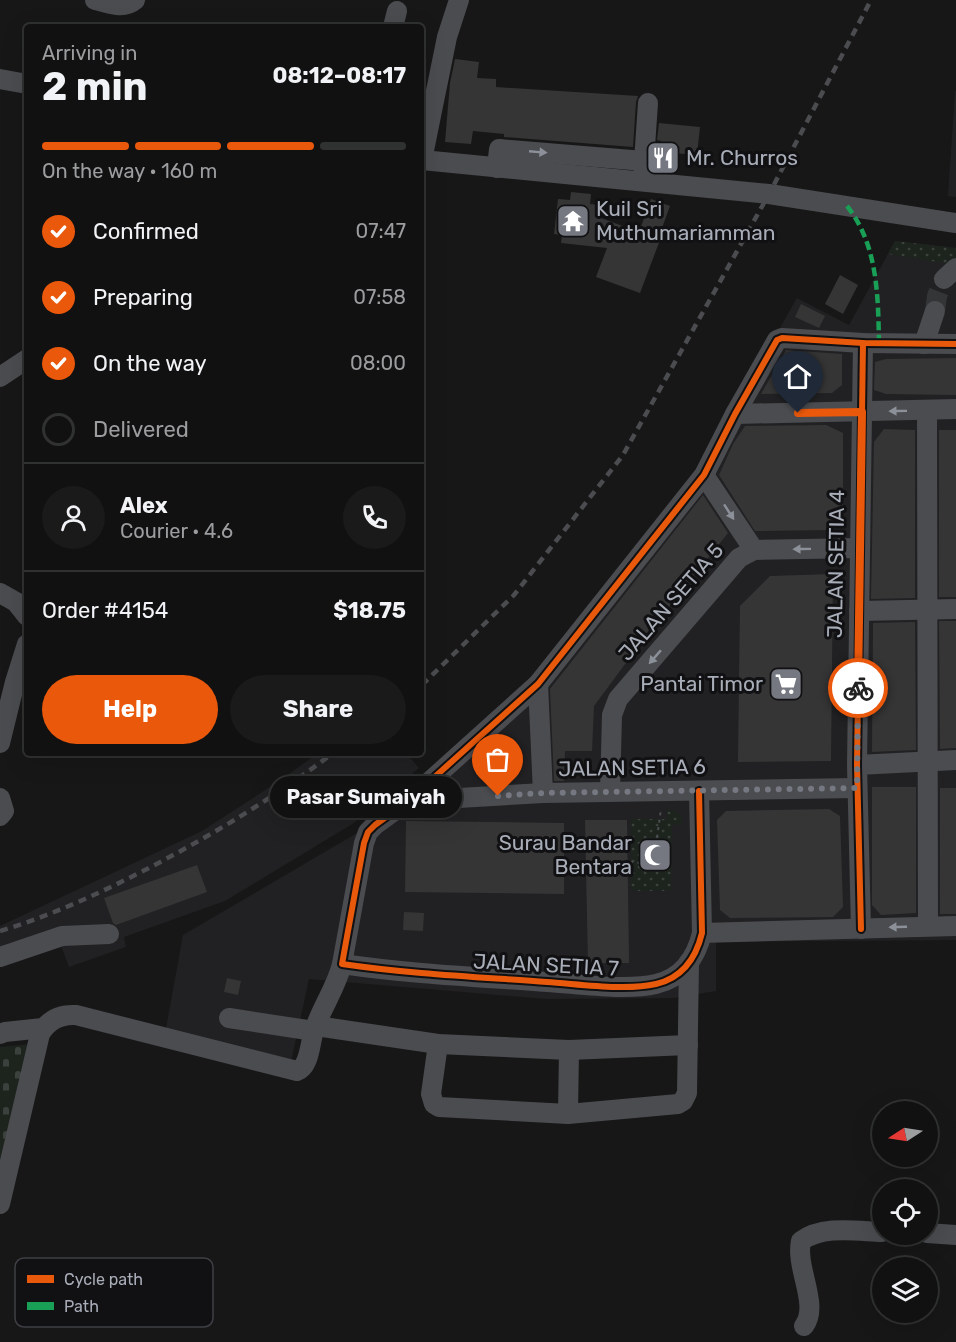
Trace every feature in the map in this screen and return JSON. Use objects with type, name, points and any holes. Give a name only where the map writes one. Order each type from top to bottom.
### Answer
[{"type":"street","points":[[95,0],[118,5],[127,5],[135,0]]},
{"type":"street","points":[[424,150],[447,37],[459,0]]},
{"type":"street","points":[[0,79],[24,83]]},
{"type":"street","points":[[643,181],[648,103]]},
{"type":"street","points":[[497,168],[499,149],[644,161]]},
{"type":"street","points":[[424,160],[769,194],[956,223]]},
{"type":"street","points":[[924,344],[935,311]]},
{"type":"street","points":[[0,1204],[36,1046],[40,1034],[53,1019],[66,1014],[76,1015],[297,1071],[304,1066],[315,1028],[339,978],[364,843],[369,832],[408,801],[538,684],[704,475],[770,350],[779,339],[956,344]]},
{"type":"street","name":"JALAN SETIA 4","points":[[861,929],[857,765],[863,343]]},
{"type":"street","points":[[0,377],[24,361]]},
{"type":"street","points":[[735,414],[956,409]]},
{"type":"street","points":[[927,410],[928,926]]},
{"type":"street","points":[[704,475],[754,550]]},
{"type":"street","name":"JALAN SETIA 5","points":[[610,792],[612,715],[618,699],[739,558],[754,550],[860,548]]},
{"type":"street","points":[[0,593],[16,602],[24,612]]},
{"type":"street","points":[[859,611],[956,609]]},
{"type":"street","points":[[0,743],[24,654]]},
{"type":"street","points":[[538,684],[543,793]]},
{"type":"street","points":[[857,765],[956,760]]},
{"type":"street","name":"JALAN SETIA 6","points":[[408,801],[543,793],[857,788]]},
{"type":"street","name":"JALAN SETIA 7","points":[[342,964],[420,973],[597,986],[657,984],[668,980],[676,975],[695,954],[702,933],[699,791]]},
{"type":"street","points":[[0,798],[4,811],[0,816]]},
{"type":"street","points":[[702,933],[956,926]]},
{"type":"street","points":[[0,957],[62,936],[109,934]]},
{"type":"street","points":[[438,1044],[432,1100],[440,1107],[568,1114],[678,1104],[683,1101],[687,1093],[689,962]]},
{"type":"street","points":[[229,1017],[438,1044],[569,1050],[688,1045]]},
{"type":"street","points":[[0,1034],[44,1028]]},
{"type":"street","points":[[568,1114],[569,1050]]},
{"type":"street","points":[[804,1326],[809,1319],[810,1309],[799,1261],[801,1241],[808,1235],[822,1231],[872,1232]]},
{"type":"street","points":[[938,1234],[956,1235]]},
{"type":"path","points":[[656,845],[664,791]]},
{"type":"path","points":[[630,862],[640,863]]},
{"type":"shaded area","points":[[956,91],[956,197],[948,196]]},
{"type":"shaded area","points":[[895,241],[956,248],[956,940],[716,942],[716,991],[674,998],[546,999],[309,979],[291,1062],[165,1034],[183,935],[357,833],[410,789],[529,681],[703,462],[797,298],[849,325]]},
{"type":"shaded area","points":[[314,756],[409,756],[419,768],[354,823],[225,901],[124,937],[126,947],[69,967],[60,943],[0,965],[0,926],[202,831]]},
{"type":"green space","points":[[895,241],[956,248],[956,265],[888,254]]},
{"type":"green space","points":[[667,810],[677,811],[683,819],[681,824],[672,825],[671,891],[631,891],[631,819],[666,819]]},
{"type":"green space","points":[[32,1044],[0,1184],[0,1047]]},
{"type":"building","points":[[455,59],[479,62],[477,78],[496,79],[496,87],[638,96],[633,147],[504,137],[504,134],[473,131],[471,144],[445,142],[450,83]]},
{"type":"building","points":[[659,123],[700,127],[697,155],[660,152],[661,141],[657,140]]},
{"type":"building","points":[[571,192],[591,194],[590,204],[602,205],[601,218],[639,232],[651,199],[670,206],[640,293],[596,277],[607,248],[561,243],[562,235],[554,234],[558,199],[570,200]]},
{"type":"building","points":[[840,275],[858,285],[843,314],[825,304]]},
{"type":"building","points":[[801,304],[825,316],[819,328],[795,317]]},
{"type":"building","points":[[786,350],[842,354],[842,385],[832,393],[761,394]]},
{"type":"building","points":[[956,358],[956,395],[886,394],[874,390],[875,362],[886,359]]},
{"type":"building","points":[[826,425],[843,433],[843,523],[832,530],[755,531],[719,475],[733,444],[745,426]]},
{"type":"building","points":[[884,429],[915,430],[915,598],[871,599],[874,442]]},
{"type":"building","points":[[939,430],[956,430],[956,597],[939,597]]},
{"type":"building","points":[[703,495],[728,533],[648,633],[594,706],[592,751],[565,751],[564,781],[554,781],[550,689]]},
{"type":"building","name":"Pantai Timor","points":[[833,574],[831,761],[738,762],[740,606],[770,576]]},
{"type":"building","points":[[939,621],[956,621],[956,748],[940,749]]},
{"type":"building","points":[[915,622],[916,750],[872,752],[873,623]]},
{"type":"building","points":[[872,787],[916,787],[916,913],[881,915],[872,905]]},
{"type":"building","points":[[940,788],[956,788],[956,914],[940,914]]},
{"type":"building","points":[[829,809],[840,816],[843,907],[833,917],[730,918],[720,910],[717,820],[726,811]]},
{"type":"building","points":[[585,820],[627,820],[629,963],[588,963]]},
{"type":"building","points":[[406,821],[564,823],[564,894],[405,892]]},
{"type":"building","points":[[197,865],[207,892],[116,925],[113,923],[104,898]]},
{"type":"building","points":[[404,912],[424,913],[423,931],[403,930]]},
{"type":"building","points":[[227,978],[241,981],[238,995],[224,992]]},
{"type":"tunnel","points":[[935,311],[937,296],[944,279]]},
{"type":"railway","points":[[424,683],[514,595],[623,455],[769,194],[871,0]]},
{"type":"railway","points":[[0,931],[73,904],[168,858],[217,831],[329,756]]},
{"type":"marked path","points":[[847,206],[865,237],[870,254],[877,289],[879,343]]},
{"type":"cycle path","points":[[699,791],[702,933],[692,959],[680,972],[665,981],[644,986],[602,986],[419,973],[342,964],[368,832],[408,801],[538,684],[704,475],[777,340],[782,338],[863,343],[956,344]]},
{"type":"cycle path","points":[[861,929],[857,765],[863,343]]},
{"type":"way so far","points":[[498,796],[543,793],[857,788],[858,688]]},
{"type":"place","name":"Mr. Churros","points":[[663,158]]},
{"type":"place","name":"Kuil Sri Muthumariamman","points":[[573,221]]},
{"type":"place","name":"Pantai Timor","points":[[786,684]]},
{"type":"place","name":"Pasar Sumaiyah","points":[[498,796]]},
{"type":"place","name":"Surau Bandar Bentara","points":[[655,855]]},
{"type":"route","points":[[798,413],[862,412],[858,688]]}]
